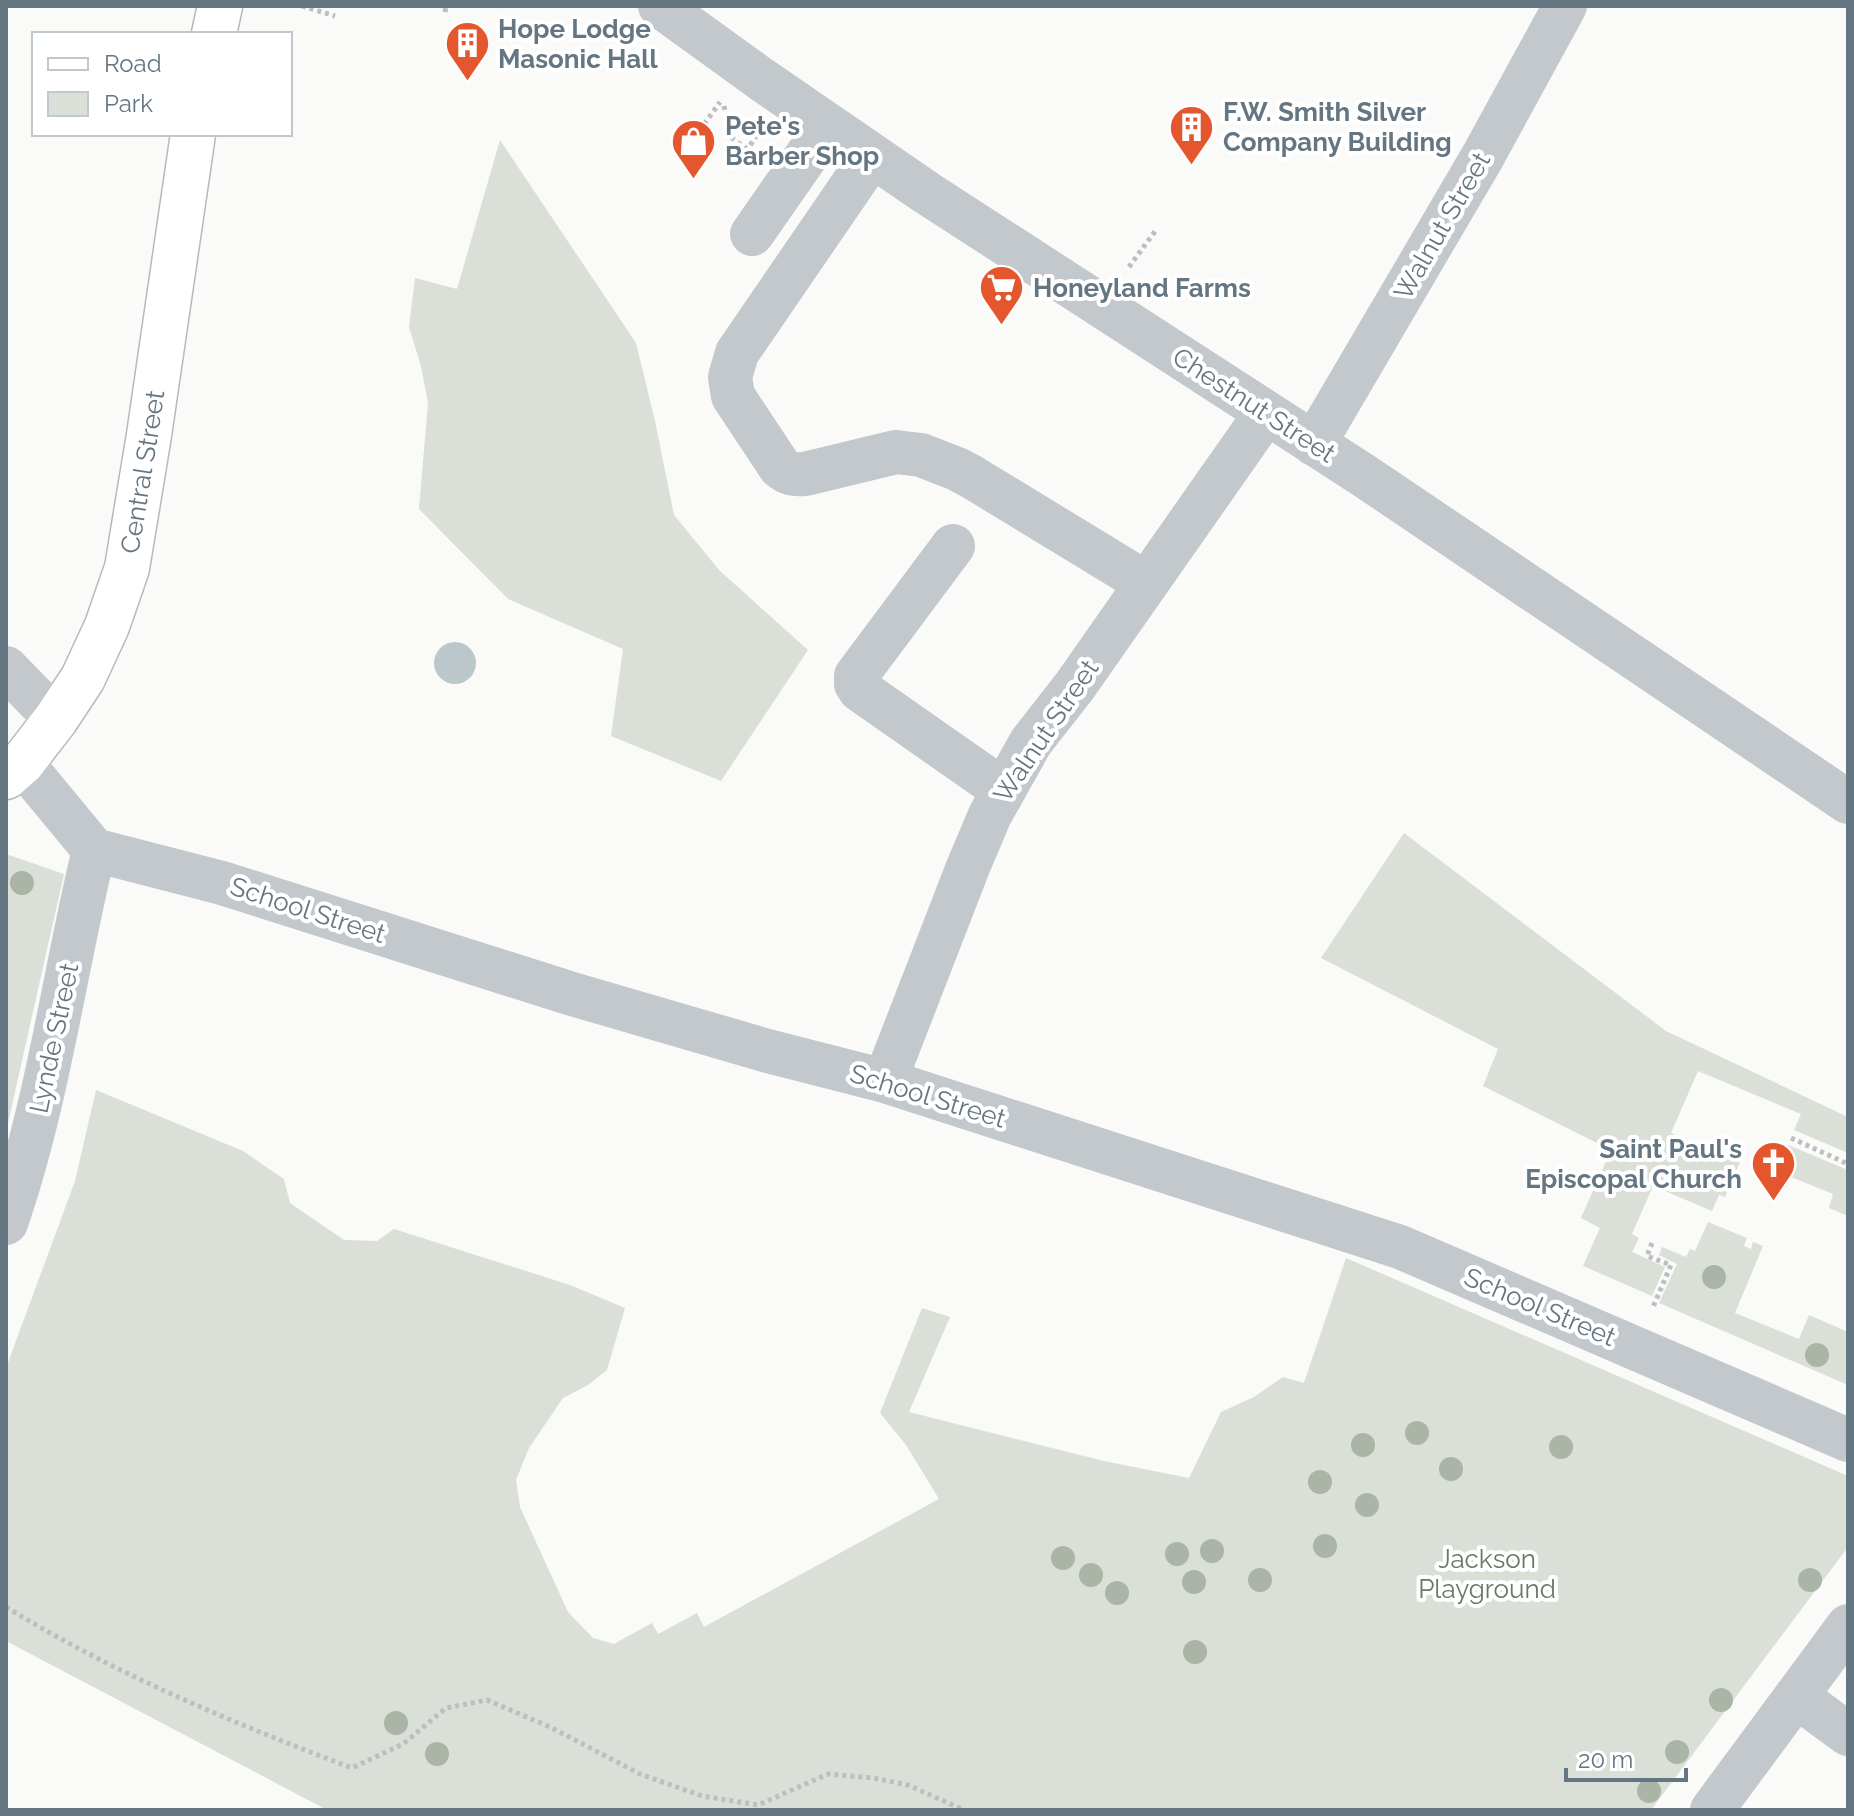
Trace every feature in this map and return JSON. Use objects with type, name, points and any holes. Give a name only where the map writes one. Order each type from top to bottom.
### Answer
[{"type":"main road","points":[[214,32],[220,6]]},
{"type":"main road","name":"Central Street","points":[[14,770],[56,719],[83,678],[107,626],[127,568],[193,136]]},
{"type":"street","name":"Chestnut Street","points":[[660,6],[927,193],[1314,444],[1848,802]]},
{"type":"street","name":"Walnut Street","points":[[1314,444],[1483,156],[1565,6]]},
{"type":"street","points":[[752,234],[828,125]]},
{"type":"street","points":[[872,156],[737,353],[730,377],[733,396],[786,472],[805,474],[896,452],[921,455],[972,477],[1146,583]]},
{"type":"street","name":"Walnut Street","points":[[885,1081],[968,867],[1003,790],[1031,742],[1074,687],[1266,413]]},
{"type":"street","points":[[953,546],[856,676],[856,684],[860,690],[1003,790]]},
{"type":"street","points":[[6,668],[56,719]]},
{"type":"street","points":[[14,770],[94,850]]},
{"type":"street","name":"School Street","points":[[94,850],[222,883],[569,993],[764,1050],[885,1081],[1400,1247],[1848,1440]]},
{"type":"street","name":"Lynde Street","points":[[6,1223],[22,1178],[41,1103],[94,850]]},
{"type":"street","points":[[1712,1810],[1848,1626]]},
{"type":"street","points":[[1796,1696],[1848,1734]]},
{"type":"path","points":[[302,6],[335,16]]},
{"type":"path","points":[[695,137],[722,98],[732,138],[747,149]]},
{"type":"path","points":[[737,165],[763,127]]},
{"type":"path","points":[[1129,267],[1156,230]]},
{"type":"path","points":[[1791,1138],[1848,1164]]},
{"type":"path","points":[[1652,1243],[1647,1256],[1671,1265],[1653,1307]]},
{"type":"path","points":[[6,1607],[50,1634],[152,1685],[250,1729],[352,1768],[403,1744],[446,1708],[487,1700],[550,1727],[640,1774],[702,1796],[758,1805],[828,1774],[908,1785],[964,1810]]},
{"type":"green space","points":[[500,140],[636,343],[674,515],[719,570],[808,650],[721,781],[611,736],[623,649],[508,599],[419,509],[428,403],[409,327],[415,278],[457,289]]},
{"type":"green space","points":[[1404,833],[1666,1031],[1848,1117],[1848,1153],[1794,1130],[1801,1114],[1698,1071],[1671,1133],[1740,1162],[1725,1197],[1719,1195],[1712,1211],[1653,1186],[1632,1234],[1639,1238],[1632,1252],[1665,1267],[1652,1296],[1583,1266],[1600,1228],[1581,1218],[1611,1150],[1483,1086],[1498,1049],[1321,958]]},
{"type":"green space","points":[[6,854],[64,874],[6,1132]]},
{"type":"green space","name":"Jackson Playground","points":[[96,1090],[243,1151],[284,1179],[290,1203],[344,1240],[377,1241],[394,1229],[570,1285],[625,1308],[607,1370],[588,1385],[563,1398],[529,1448],[516,1480],[520,1507],[568,1612],[593,1638],[614,1644],[652,1623],[658,1634],[697,1613],[704,1627],[939,1499],[906,1445],[880,1413],[922,1308],[950,1317],[909,1412],[1104,1461],[1189,1478],[1221,1412],[1254,1397],[1283,1377],[1304,1383],[1346,1258],[1848,1476],[1848,1547],[1651,1810],[327,1810],[6,1641],[6,1368],[75,1181]]},
{"type":"green space","points":[[1788,1145],[1848,1170],[1848,1216],[1829,1208],[1833,1194],[1791,1177],[1786,1188],[1773,1182]]},
{"type":"green space","points":[[1708,1222],[1747,1238],[1744,1246],[1751,1249],[1753,1242],[1763,1246],[1735,1313],[1799,1339],[1809,1315],[1848,1332],[1848,1385],[1659,1303],[1677,1264],[1659,1255],[1662,1247],[1686,1257],[1690,1249],[1695,1251]]},
{"type":"shaded area","points":[[455,642],[470,648],[476,663],[470,678],[455,684],[440,678],[434,663],[440,648]]},
{"type":"place","name":"Hope Lodge Masonic Hall","points":[[467,83]]},
{"type":"place","name":"F.W. Smith Silver Company Building","points":[[1192,166]]},
{"type":"place","name":"Pete's Barber Shop","points":[[694,180]]},
{"type":"place","name":"Honeyland Farms","points":[[1002,327]]},
{"type":"place","name":"Saint Paul's Episcopal Church","points":[[1773,1203]]}]
